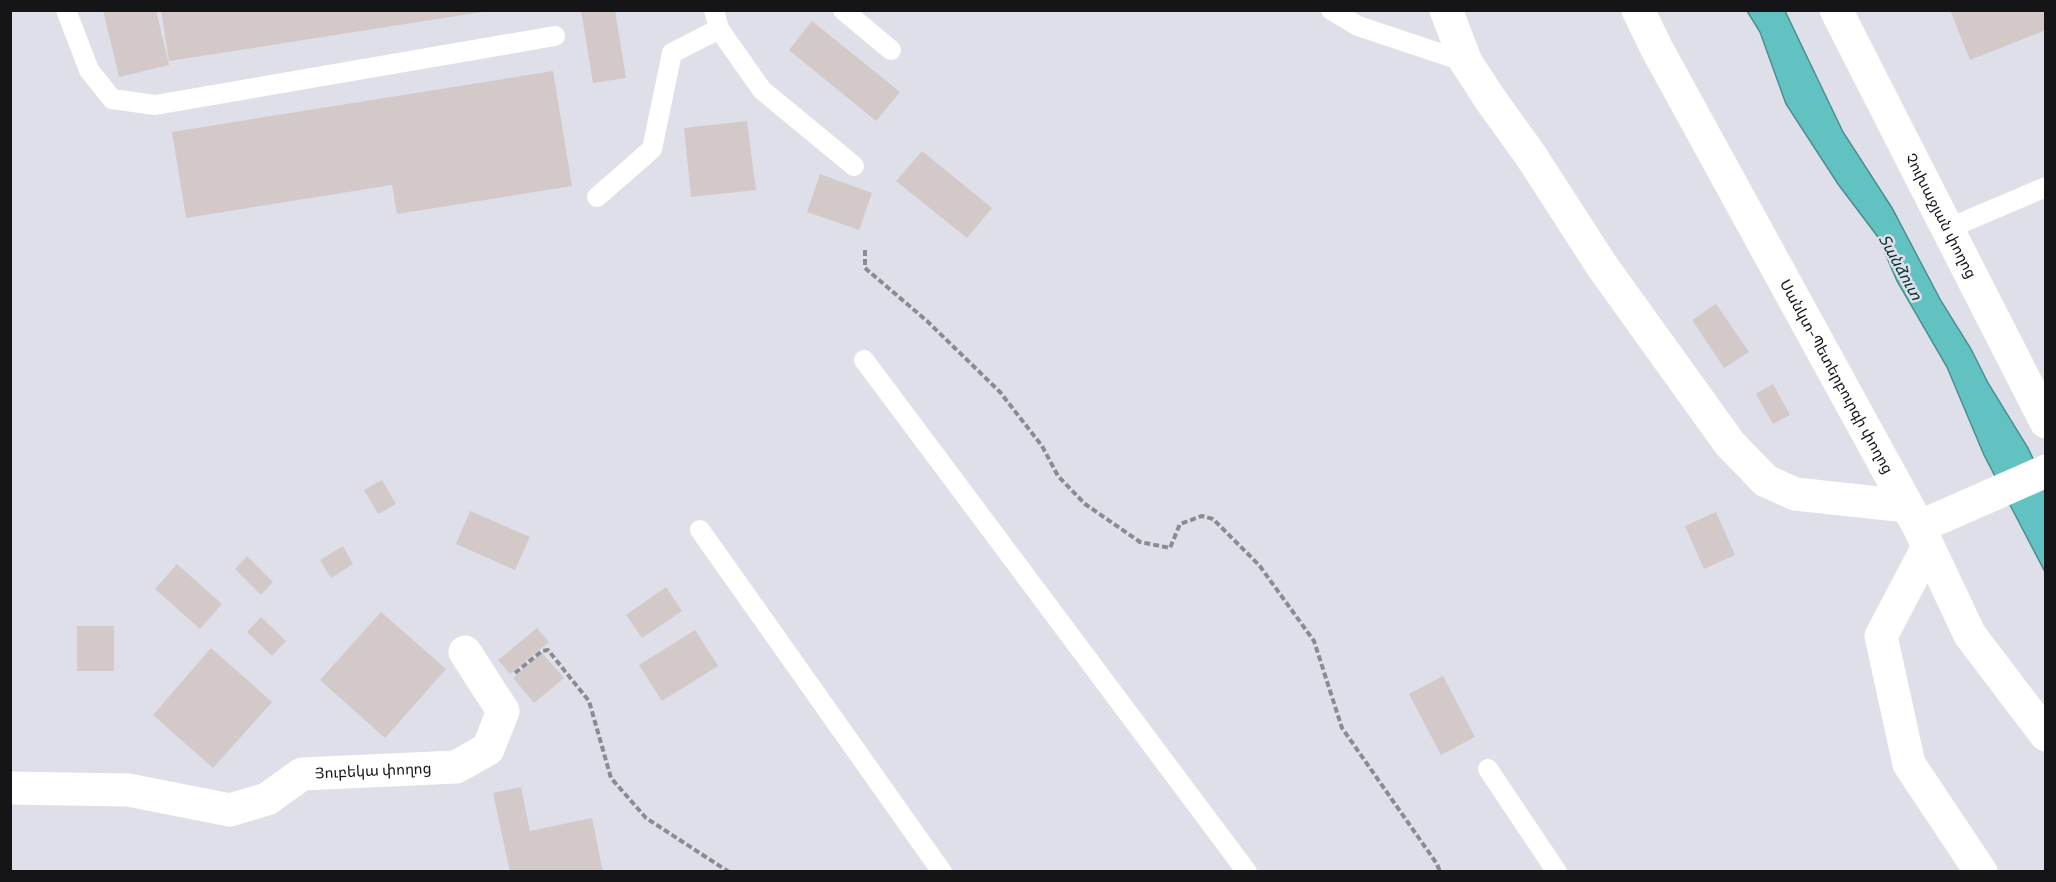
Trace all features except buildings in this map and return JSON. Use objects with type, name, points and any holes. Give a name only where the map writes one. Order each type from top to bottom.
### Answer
[{"type":"street","points":[[1446,10],[1466,62],[1602,266],[1730,444],[1766,481],[1796,494],[1918,526],[2046,471]]},
{"type":"street","name":"Սանկտ-Պետերբուրգի փողոց","points":[[1638,10],[1918,526],[1970,635],[2046,735]]},
{"type":"street","name":"Չուխաջյան փողոց","points":[[1836,10],[2046,422]]},
{"type":"street","points":[[1918,526],[1881,636],[1909,764],[1981,872]]},
{"type":"street","name":"Յուբեկա փողոց","points":[[10,788],[128,790],[230,810],[267,800],[302,774],[456,767],[488,749],[503,711],[465,652]]},
{"type":"lane","points":[[66,10],[89,69],[112,99],[155,105],[555,36]]},
{"type":"lane","points":[[843,10],[891,50]]},
{"type":"lane","points":[[1331,10],[1358,26],[1466,62]]},
{"type":"lane","points":[[597,197],[652,149],[672,53],[717,20],[762,90],[854,166]]},
{"type":"lane","points":[[1947,229],[2046,187]]},
{"type":"lane","points":[[864,360],[1247,872]]},
{"type":"lane","points":[[700,530],[942,872]]},
{"type":"lane","points":[[1488,769],[1557,872]]},
{"type":"path","points":[[865,250],[865,268],[927,321],[1000,392],[1042,446],[1058,476],[1085,504],[1140,542],[1170,548],[1180,524],[1202,516],[1213,519],[1259,565],[1314,641],[1342,728],[1437,864],[1440,872]]},
{"type":"path","points":[[495,699],[507,680],[542,651],[548,650],[589,701],[611,778],[646,818],[729,872]]},
{"type":"water","name":"Տանձուտ","points":[[1747,11],[1785,11],[1843,132],[1892,208],[1941,301],[2028,448],[2045,484],[2045,572],[1984,455],[1947,367],[1897,281],[1878,237],[1838,184],[1786,104],[1760,32]]}]
